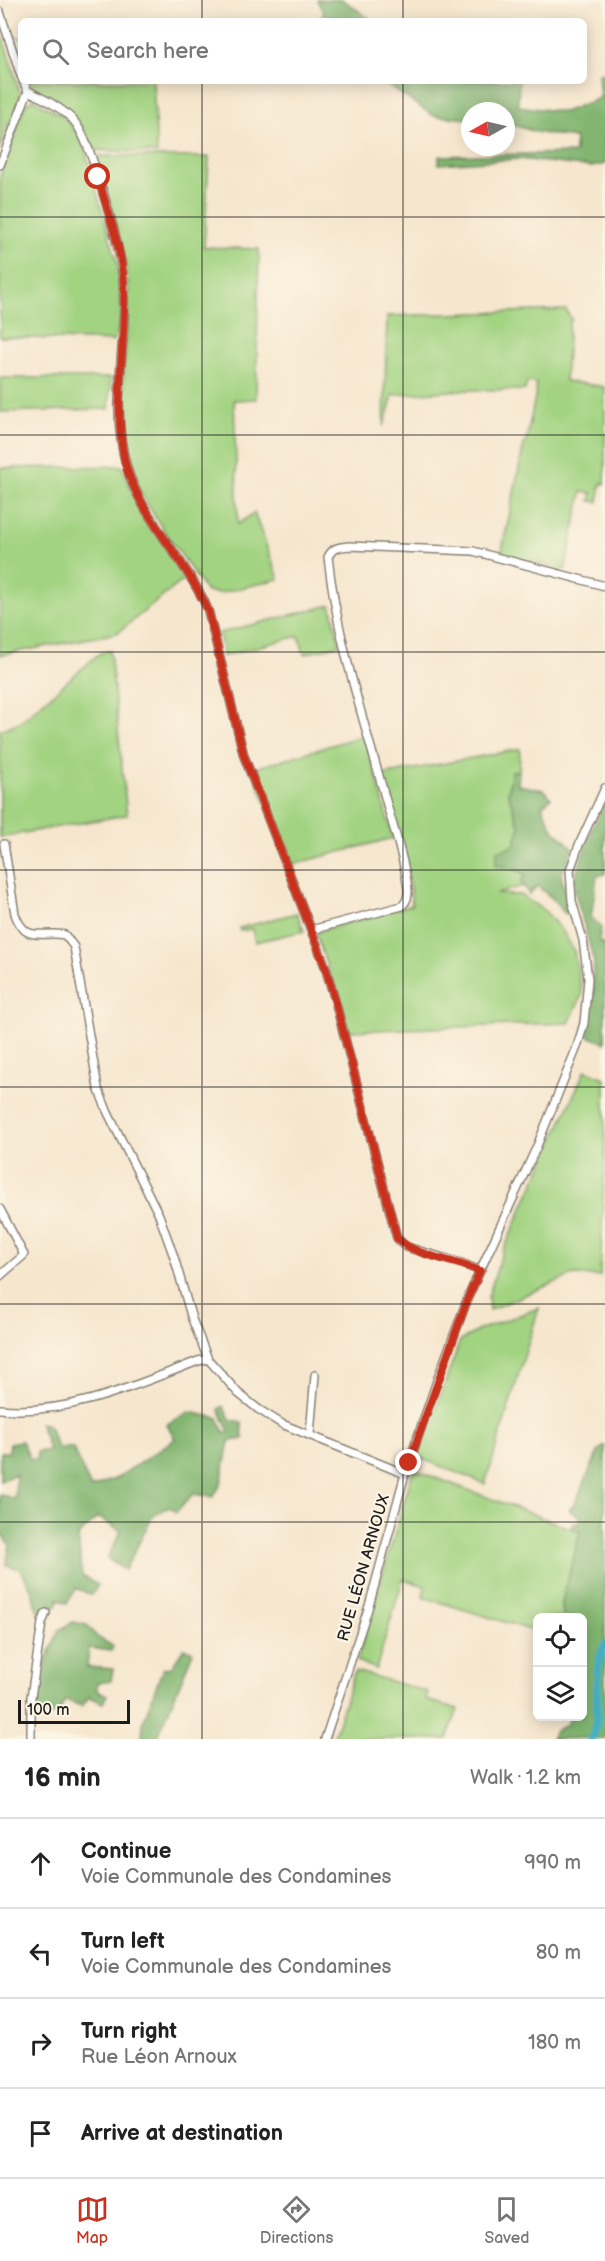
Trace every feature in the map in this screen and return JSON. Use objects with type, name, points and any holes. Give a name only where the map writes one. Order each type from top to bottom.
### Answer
[{"type":"street","points":[[0,12],[18,67]]},
{"type":"street","points":[[24,84],[28,91],[44,98],[73,120],[88,144],[122,268],[124,310],[118,413],[126,465],[132,483],[145,507],[199,589],[208,610],[244,756],[311,930],[335,1000],[397,1238],[412,1250],[464,1264],[480,1271]]},
{"type":"street","points":[[0,165],[28,91]]},
{"type":"street","points":[[311,930],[402,906],[408,898],[400,856],[351,676],[337,615],[328,557],[331,551],[337,547],[349,546],[473,551],[605,586]]},
{"type":"street","name":"RUE LÉON ARNOUX","points":[[325,1739],[369,1606],[405,1474],[466,1303],[537,1146],[577,1047],[584,1023],[588,979],[583,940],[572,901],[570,870],[605,788]]},
{"type":"street","points":[[4,844],[18,923],[23,930],[37,936],[65,935],[74,947],[98,1088],[159,1215],[192,1319],[208,1359],[238,1393],[282,1424],[405,1474]]},
{"type":"street","points":[[0,1209],[24,1255],[0,1276]]},
{"type":"street","points":[[0,1409],[31,1409],[85,1401],[124,1390],[208,1359]]},
{"type":"street","points":[[310,1434],[315,1375]]},
{"type":"street","points":[[31,1739],[32,1697],[42,1623],[46,1613]]},
{"type":"green space","points":[[317,0],[343,0],[369,18],[319,18],[324,14]]},
{"type":"green space","points":[[0,27],[20,93],[17,110],[7,128],[0,149]]},
{"type":"green space","points":[[605,72],[605,164],[592,167],[519,159],[439,164],[439,156],[575,153],[575,138],[536,132],[515,126],[515,102],[461,102],[461,118],[434,116],[386,84],[519,84],[518,106],[564,112],[600,98],[598,75]]},
{"type":"green space","points":[[31,84],[153,84],[157,153],[93,150],[77,121]]},
{"type":"green space","points":[[33,99],[64,117],[82,140],[117,262],[121,312],[114,341],[0,337],[0,176],[25,105]]},
{"type":"green space","points":[[95,156],[209,157],[204,247],[259,249],[256,399],[234,400],[238,524],[254,513],[279,579],[220,593],[206,592],[159,523],[135,479],[127,455],[122,407],[128,284],[119,237]]},
{"type":"green space","points":[[566,310],[572,320],[569,323],[565,381],[605,387],[605,484],[601,483],[598,502],[590,501],[592,493],[582,492],[565,570],[501,555],[536,393],[536,383],[527,382],[525,390],[463,390],[393,395],[384,426],[387,316]]},
{"type":"green space","points":[[0,378],[111,378],[109,409],[0,412]]},
{"type":"green space","points":[[122,466],[131,489],[187,577],[117,633],[0,655],[0,468]]},
{"type":"green space","points":[[331,605],[340,645],[304,654],[299,636],[223,656],[219,633]]},
{"type":"green space","points":[[110,651],[127,815],[0,837],[0,730],[20,722],[100,653]]},
{"type":"green space","points":[[365,735],[393,838],[290,865],[252,769]]},
{"type":"green space","points":[[520,749],[519,771],[512,771],[508,794],[520,827],[514,846],[496,865],[517,870],[526,876],[521,881],[523,886],[496,894],[521,895],[546,912],[565,935],[574,951],[582,995],[569,1023],[348,1031],[316,935],[319,931],[412,905],[410,888],[382,775]]},
{"type":"green space","points":[[512,771],[519,771],[518,785],[544,790],[551,798],[542,806],[553,829],[573,848],[561,875],[569,910],[565,914],[553,899],[537,886],[529,895],[521,881],[526,876],[517,870],[496,865],[497,851],[514,846],[520,827],[508,794]]},
{"type":"green space","points":[[605,801],[605,874],[597,876],[591,917],[601,927],[599,942],[605,944],[605,1043],[588,1036],[594,962],[575,892],[575,877],[591,831]]},
{"type":"green space","points":[[297,913],[304,931],[255,942],[252,929],[240,931],[239,928]]},
{"type":"green space","points":[[585,1070],[605,1078],[605,1161],[600,1276],[573,1275],[489,1310],[488,1297],[501,1256]]},
{"type":"green space","points":[[539,1308],[485,1484],[418,1457],[460,1341],[479,1330]]},
{"type":"green space","points":[[223,1406],[231,1420],[242,1422],[243,1439],[229,1441],[221,1484],[213,1497],[193,1494],[176,1512],[170,1507],[154,1514],[125,1570],[107,1559],[121,1531],[98,1517],[78,1536],[82,1576],[98,1585],[92,1595],[76,1588],[67,1603],[58,1599],[57,1606],[39,1615],[30,1586],[20,1569],[6,1565],[10,1545],[0,1532],[0,1494],[15,1499],[16,1474],[0,1481],[0,1452],[9,1452],[10,1443],[22,1441],[30,1459],[36,1460],[37,1452],[49,1450],[40,1423],[48,1425],[58,1448],[73,1448],[91,1488],[117,1478],[175,1439],[167,1424],[189,1412],[218,1418],[224,1432],[229,1432],[219,1409]]},
{"type":"green space","points":[[605,1446],[605,1738],[551,1739],[555,1731],[567,1724],[568,1721],[587,1721],[587,1613],[563,1613],[562,1602],[580,1532],[572,1529],[574,1523],[579,1524],[580,1516],[569,1510],[575,1503],[599,1450]]},
{"type":"green space","points":[[413,1471],[580,1532],[562,1602],[563,1613],[533,1613],[533,1631],[423,1597],[425,1586],[403,1579],[376,1669],[357,1661]]},
{"type":"green space","points":[[73,1622],[87,1625],[97,1637],[113,1646],[111,1651],[89,1648],[87,1667],[113,1669],[111,1681],[97,1683],[97,1691],[107,1695],[103,1703],[89,1697],[82,1706],[65,1700],[59,1713],[52,1715],[36,1712],[39,1678],[59,1630]]},
{"type":"green space","points":[[184,1648],[193,1652],[157,1739],[142,1739],[143,1722],[163,1668],[172,1667]]},
{"type":"green space","points":[[355,1671],[428,1692],[426,1700],[458,1709],[447,1739],[333,1739]]},
{"type":"waterway","points":[[591,1739],[597,1717],[598,1668],[605,1645]]},
{"type":"route","points":[[98,177],[122,268],[124,310],[118,413],[122,447],[132,483],[145,507],[199,589],[208,610],[244,756],[325,966],[397,1238],[412,1250],[464,1264],[480,1271],[438,1378],[409,1463]]}]
